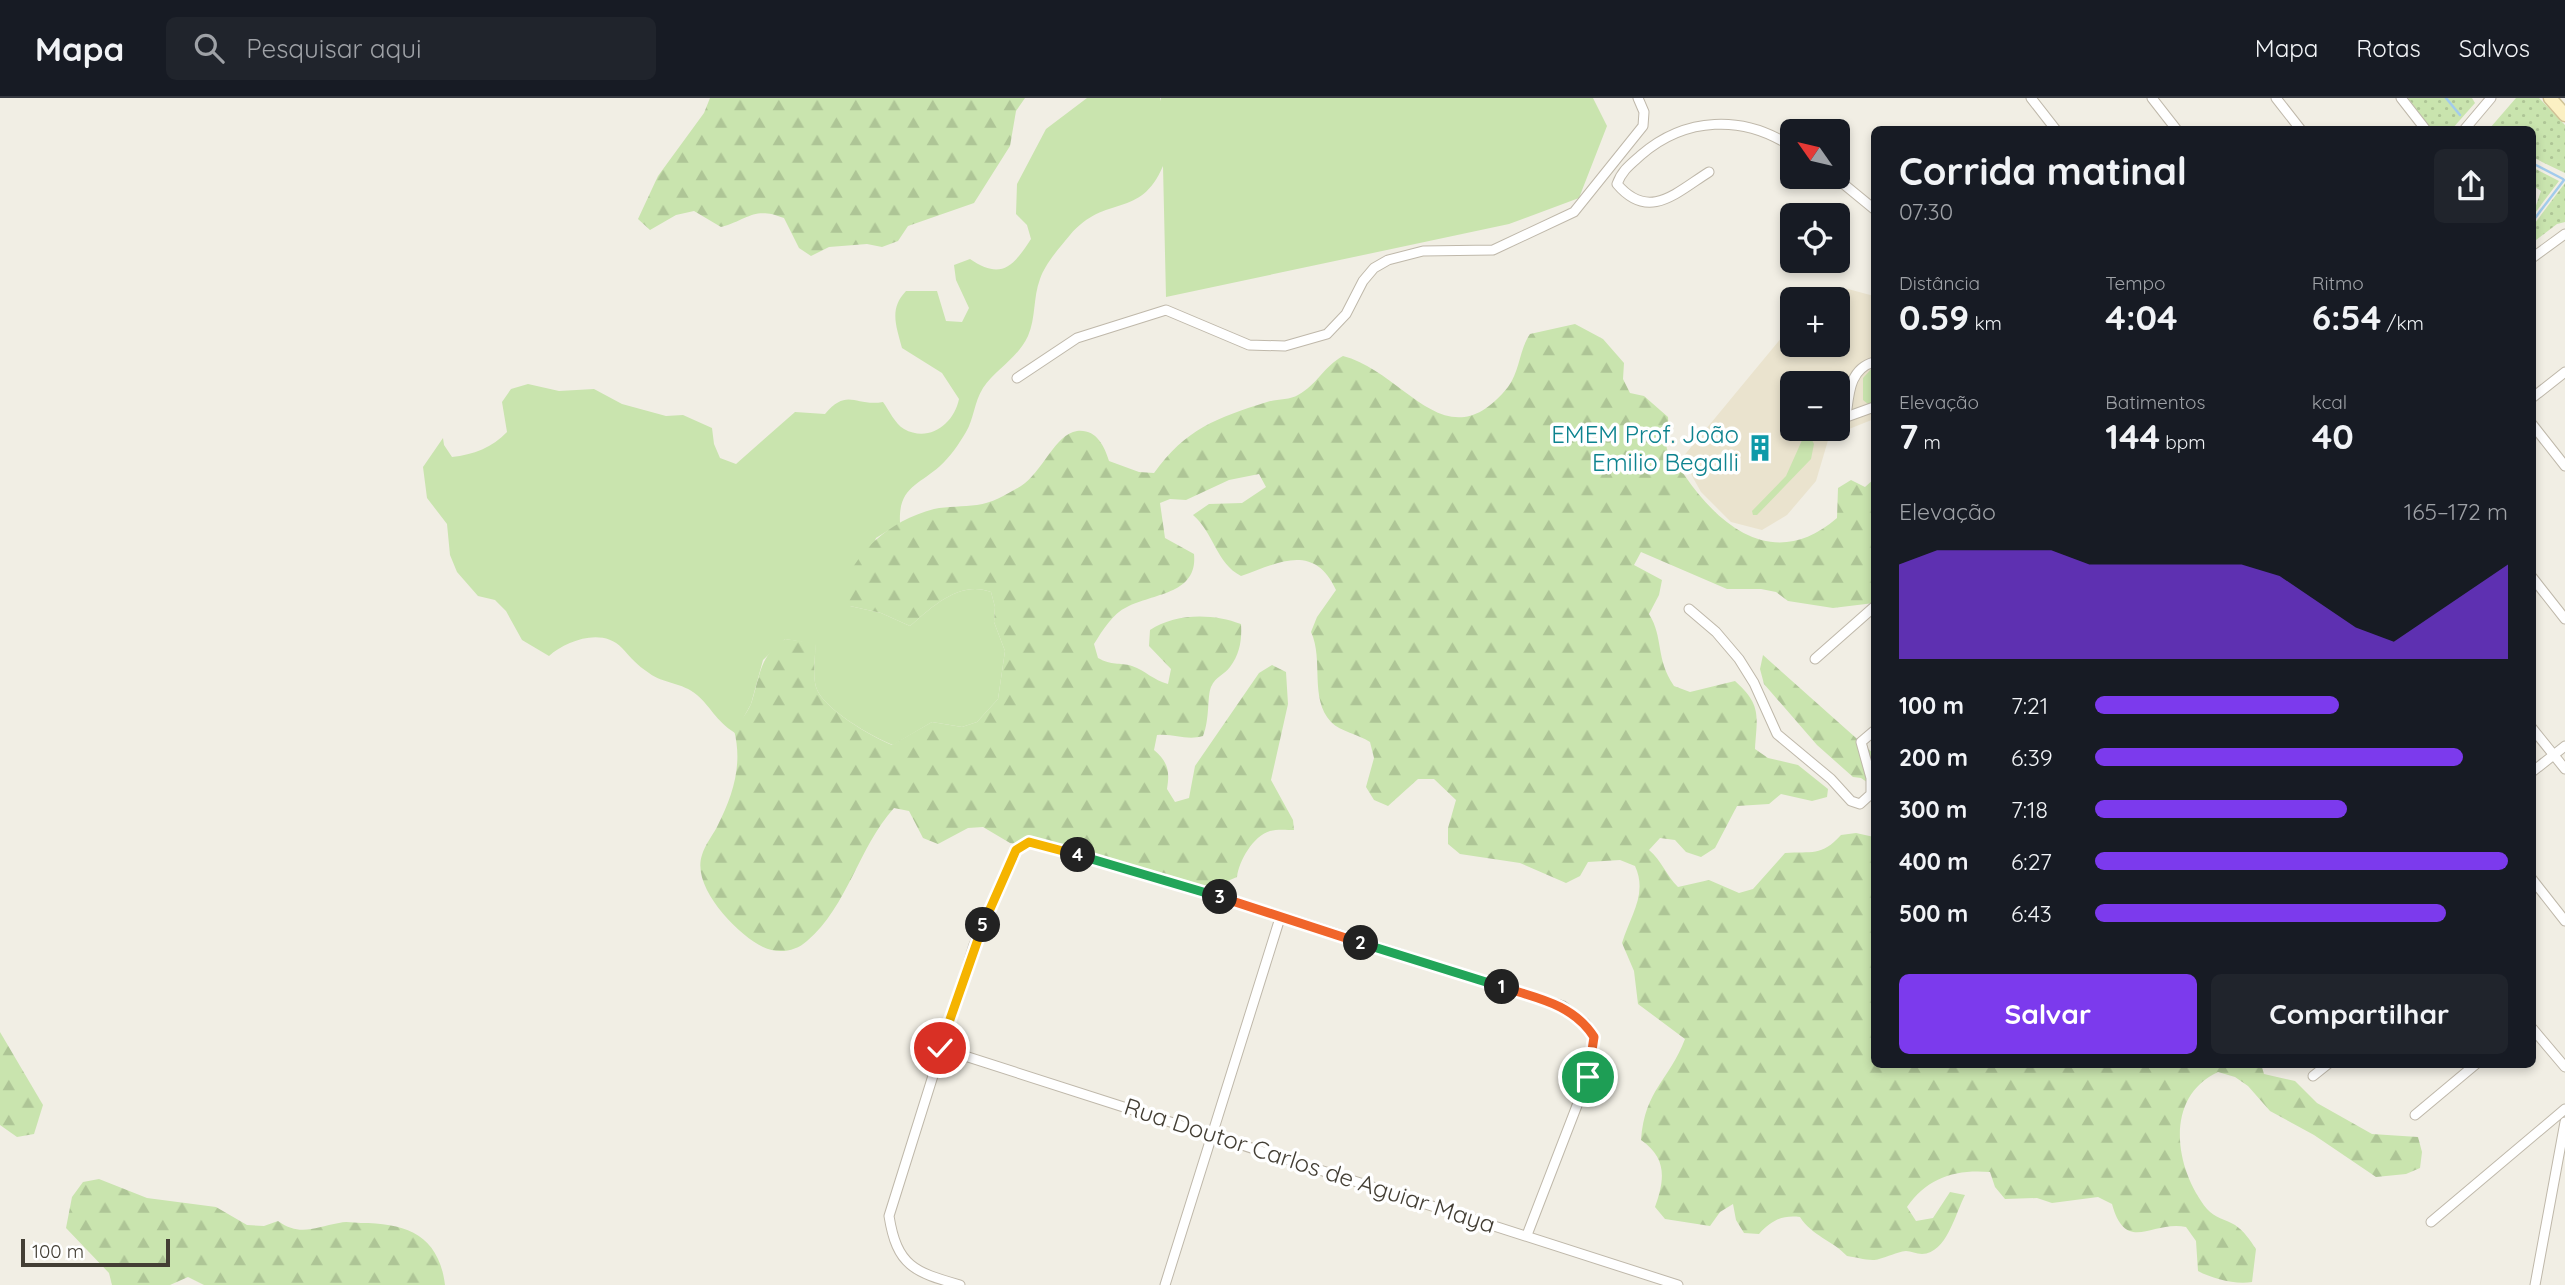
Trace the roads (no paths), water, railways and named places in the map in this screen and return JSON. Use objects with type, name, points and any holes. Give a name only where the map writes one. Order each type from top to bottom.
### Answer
[{"type":"street","points":[[1017,378],[1077,338],[1166,310],[1249,345],[1285,346],[1327,334],[1346,314],[1363,281],[1374,268],[1388,260],[1423,251],[1493,250],[1574,212],[1643,126],[1644,112],[1638,98]]},
{"type":"street","points":[[2031,98],[2053,126]]},
{"type":"street","points":[[2152,98],[2174,126]]},
{"type":"street","points":[[2276,98],[2298,126]]},
{"type":"street","points":[[2401,98],[2423,126]]},
{"type":"street","points":[[2467,126],[2491,98]]},
{"type":"street","points":[[2550,98],[2563,109]]},
{"type":"street","points":[[1709,172],[1663,201],[1646,203],[1627,195],[1618,184],[1622,172],[1660,139],[1692,126],[1730,122],[1780,142]]},
{"type":"street","points":[[1850,189],[1871,207]]},
{"type":"street","points":[[2536,255],[2565,233]]},
{"type":"street","points":[[1850,390],[1859,368],[1871,363]]},
{"type":"street","points":[[2536,395],[2565,372]]},
{"type":"street","points":[[1850,415],[1871,408]]},
{"type":"street","points":[[2536,429],[2565,466]]},
{"type":"street","points":[[2536,582],[2565,619]]},
{"type":"street","points":[[1689,609],[1716,632],[1739,659],[1777,734],[1831,779],[1841,793],[1860,804],[1871,794]]},
{"type":"street","points":[[1815,659],[1871,610]]},
{"type":"street","points":[[2536,732],[2565,769]]},
{"type":"street","points":[[1871,734],[1861,742],[1871,778]]},
{"type":"street","points":[[2536,769],[2565,746]]},
{"type":"street","points":[[960,1285],[920,1274],[893,1244],[889,1216],[974,945],[1016,850],[1029,842],[1207,892],[1280,918],[1563,1006],[1585,1024],[1594,1037],[1588,1077],[1527,1235]]},
{"type":"street","points":[[2536,884],[2565,920]]},
{"type":"street","points":[[1165,1285],[1280,918]]},
{"type":"street","points":[[2536,1033],[2565,1067]]},
{"type":"street","name":"Rua Doutor Carlos de Aguiar Maya","points":[[940,1048],[1213,1133],[1678,1285]]},
{"type":"street","points":[[2313,1076],[2323,1068]]},
{"type":"street","points":[[2415,1115],[2471,1068]]},
{"type":"street","points":[[2431,1222],[2565,1109]]},
{"type":"street","points":[[2535,1285],[2565,1122]]},
{"type":"waterway","points":[[2446,98],[2460,115]]},
{"type":"waterway","points":[[2536,165],[2563,179]]},
{"type":"waterway","points":[[2536,217],[2564,180]]},
{"type":"place","name":"EMEM Prof. João Emilio Begalli","points":[[1760,448]]}]
